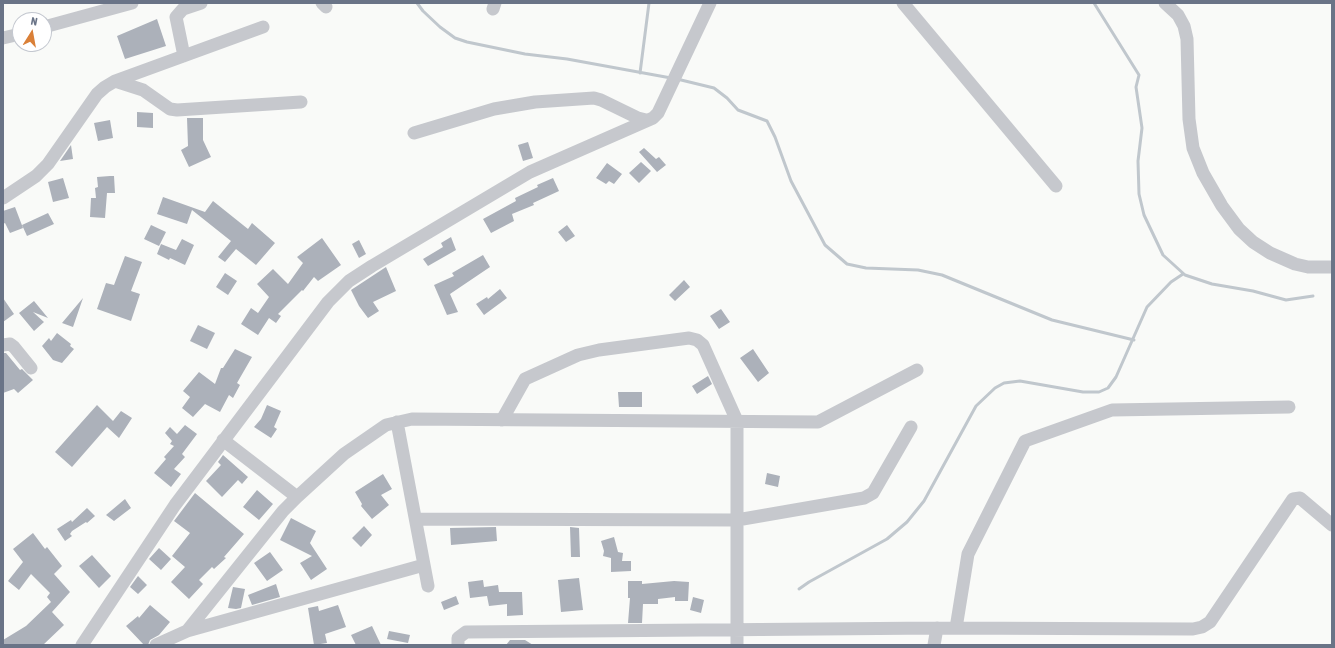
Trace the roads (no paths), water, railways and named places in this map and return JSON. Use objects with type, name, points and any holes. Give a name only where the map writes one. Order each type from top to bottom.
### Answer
[{"type":"street","points":[[52,25],[132,3]]},
{"type":"street","points":[[184,56],[176,18],[180,6],[200,3]]},
{"type":"street","points":[[82,645],[175,505],[328,302],[350,281],[530,172],[653,118],[658,113],[710,3]]},
{"type":"street","points":[[903,3],[1056,186]]},
{"type":"street","points":[[1165,3],[1178,15],[1184,26],[1187,39],[1189,119],[1193,148],[1203,173],[1222,206],[1239,229],[1253,242],[1270,253],[1301,266],[1332,267]]},
{"type":"street","points":[[3,198],[36,176],[48,164],[97,94],[115,81],[263,26]]},
{"type":"street","points":[[115,81],[143,90],[170,109],[177,110],[301,102]]},
{"type":"street","points":[[414,133],[494,109],[535,102],[586,99],[601,100],[638,118],[646,120]]},
{"type":"street","points":[[502,420],[525,379],[559,362],[578,355],[599,350],[689,338],[697,340],[703,345],[737,421],[737,645]]},
{"type":"street","points":[[3,344],[10,344],[14,346],[31,368]]},
{"type":"street","points":[[187,630],[283,511],[297,497],[344,454],[377,431],[397,422],[412,419],[818,422],[917,370]]},
{"type":"street","points":[[956,628],[968,554],[1025,441],[1112,410],[1289,407]]},
{"type":"street","points":[[397,422],[428,586]]},
{"type":"street","points":[[416,519],[737,520],[869,496],[873,493],[911,427]]},
{"type":"street","points":[[223,440],[297,497]]},
{"type":"street","points":[[458,645],[458,638],[466,632],[937,628],[1193,629],[1202,627],[1210,622],[1294,499],[1300,498],[1332,525]]},
{"type":"street","points":[[156,645],[187,630],[424,565]]},
{"type":"street","points":[[934,645],[937,628]]},
{"type":"waterway","points":[[417,3],[423,11],[440,27],[455,38],[467,42],[525,54],[567,59],[671,78]]},
{"type":"waterway","points":[[640,73],[649,3]]},
{"type":"waterway","points":[[1094,3],[1139,75],[1136,87],[1142,128],[1138,161],[1139,194],[1144,215],[1163,255],[1185,275],[1212,284],[1253,291],[1286,300],[1313,296]]},
{"type":"waterway","points":[[677,79],[714,88],[727,98],[738,110],[767,121],[775,137],[791,181],[825,245],[847,264],[866,268],[918,270],[942,275],[1052,320],[1134,340]]},
{"type":"waterway","points":[[799,589],[887,539],[907,522],[924,501],[976,406],[995,388],[1004,383],[1020,381],[1083,392],[1099,392],[1108,388],[1116,377],[1147,307],[1171,282],[1183,274]]}]
